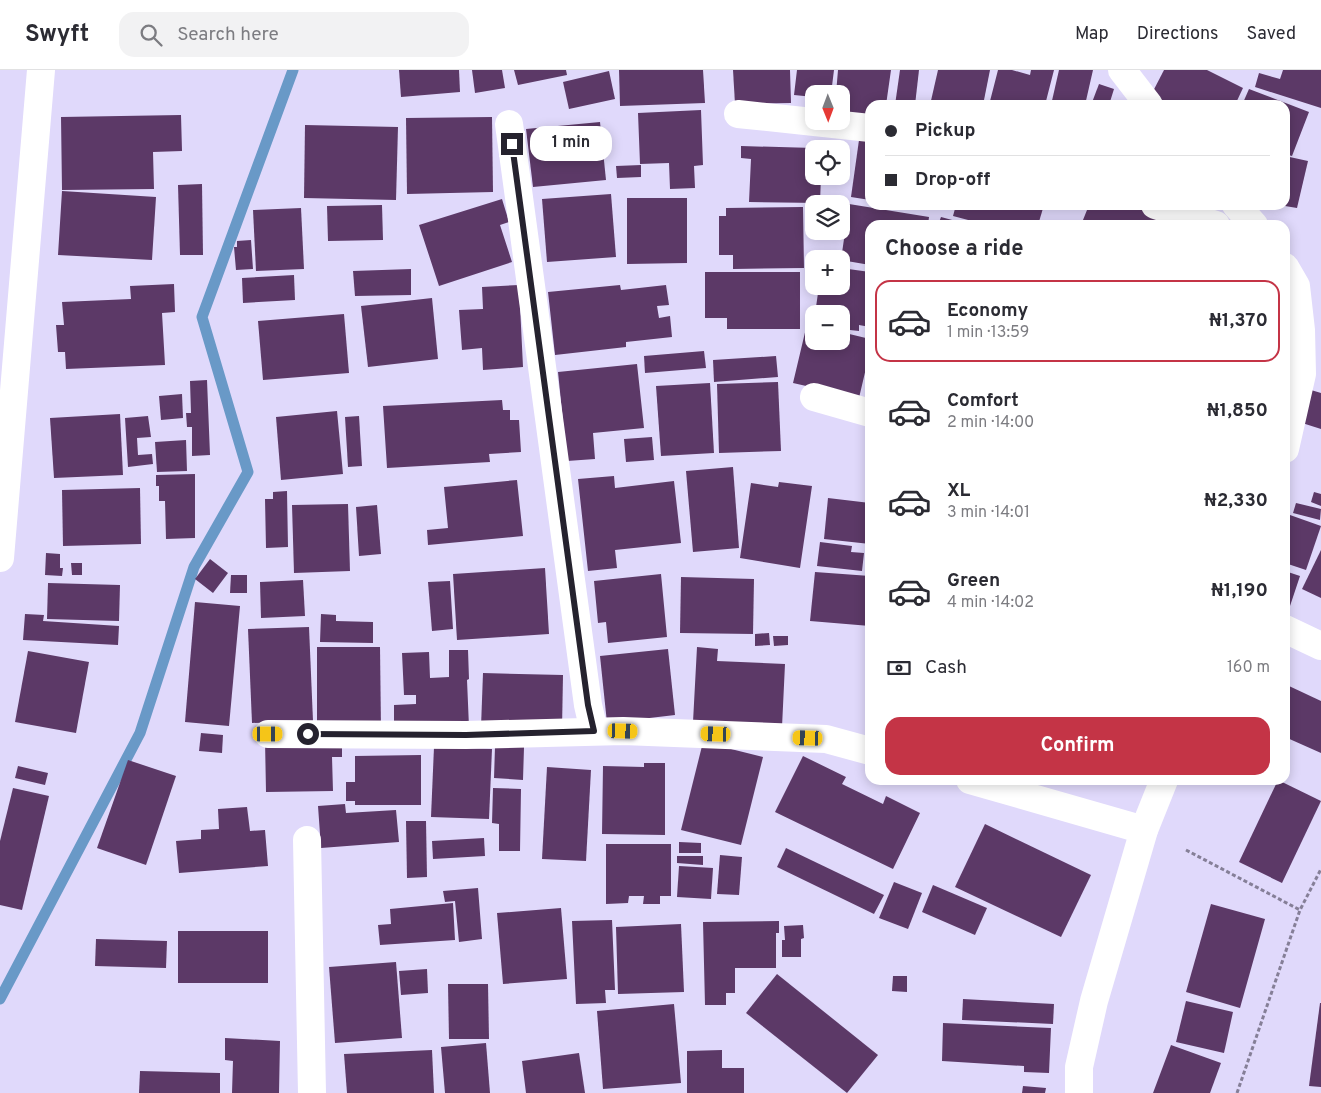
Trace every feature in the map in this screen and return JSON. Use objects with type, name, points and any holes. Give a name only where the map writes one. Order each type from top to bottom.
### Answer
[{"type":"street","points":[[0,558],[41,70]]},
{"type":"street","points":[[1122,70],[1145,100]]},
{"type":"street","points":[[738,114],[865,127]]},
{"type":"street","points":[[510,124],[587,695],[594,731]]},
{"type":"street","points":[[1170,210],[1201,220]]},
{"type":"street","points":[[1240,210],[1250,220]]},
{"type":"street","points":[[1290,276],[1296,286],[1302,330],[1302,374],[1290,426]]},
{"type":"street","points":[[814,397],[865,412]]},
{"type":"street","points":[[1290,631],[1321,646]]},
{"type":"street","points":[[268,734],[466,735],[594,731],[826,739],[865,750]]},
{"type":"street","points":[[987,785],[1144,830]]},
{"type":"street","points":[[1079,1093],[1079,1067],[1094,1001],[1144,830],[1162,785]]},
{"type":"street","points":[[307,840],[312,1093]]},
{"type":"path","points":[[1186,850],[1300,910]]},
{"type":"path","points":[[1237,1093],[1300,910],[1321,869]]},
{"type":"building","points":[[399,70],[459,70],[460,92],[401,97]]},
{"type":"building","points":[[472,70],[502,70],[505,88],[475,93]]},
{"type":"building","points":[[514,70],[566,70],[567,75],[518,85]]},
{"type":"building","points":[[619,70],[703,70],[705,103],[620,106]]},
{"type":"building","points":[[733,70],[790,70],[791,103],[735,104]]},
{"type":"building","points":[[797,70],[834,70],[832,85],[805,85],[805,96],[794,95]]},
{"type":"building","points":[[838,70],[891,70],[887,100],[865,100],[865,119],[850,117],[850,85],[837,85]]},
{"type":"building","points":[[900,70],[919,70],[916,100],[896,100]]},
{"type":"building","points":[[938,70],[990,70],[984,100],[931,100]]},
{"type":"building","points":[[998,70],[1012,70],[1030,75],[1031,70],[1054,70],[1046,100],[990,100]]},
{"type":"building","points":[[1059,70],[1093,70],[1086,100],[1052,100]]},
{"type":"building","points":[[1164,70],[1207,70],[1243,88],[1237,100],[1149,99]]},
{"type":"building","points":[[1283,70],[1321,70],[1321,108],[1255,87],[1259,73],[1280,79]]},
{"type":"building","points":[[609,71],[615,99],[569,109],[563,82]]},
{"type":"building","points":[[1099,84],[1114,89],[1111,100],[1093,100]]},
{"type":"building","points":[[1249,89],[1278,100],[1244,100]]},
{"type":"building","points":[[1290,105],[1309,112],[1292,156],[1290,155]]},
{"type":"building","points":[[701,110],[703,165],[694,166],[695,188],[670,189],[669,163],[640,164],[638,113]]},
{"type":"building","points":[[181,115],[182,151],[153,152],[154,189],[62,190],[61,117]]},
{"type":"building","points":[[492,117],[493,192],[407,194],[406,118]]},
{"type":"building","points":[[600,122],[606,180],[533,187],[526,129]]},
{"type":"building","points":[[305,125],[398,127],[396,200],[304,198]]},
{"type":"building","points":[[859,140],[865,141],[865,199],[851,197]]},
{"type":"building","points":[[741,146],[805,148],[805,185],[821,185],[820,195],[805,195],[805,203],[749,202],[751,159],[741,158]]},
{"type":"building","points":[[1290,157],[1308,161],[1297,208],[1290,207]]},
{"type":"building","points":[[641,165],[641,177],[617,178],[616,166]]},
{"type":"building","points":[[202,184],[203,255],[180,255],[178,185]]},
{"type":"building","points":[[62,191],[156,197],[152,260],[58,255]]},
{"type":"building","points":[[611,194],[616,257],[547,262],[542,199]]},
{"type":"building","points":[[627,198],[687,198],[687,263],[627,264]]},
{"type":"building","points":[[502,199],[509,222],[500,225],[512,262],[439,286],[419,225]]},
{"type":"building","points":[[850,204],[865,207],[865,210],[886,210],[929,217],[929,220],[865,220],[865,264],[850,262],[850,250],[842,250],[844,240],[850,240]]},
{"type":"building","points":[[382,205],[383,240],[328,241],[327,206]]},
{"type":"building","points":[[803,207],[804,268],[733,269],[733,255],[719,255],[719,216],[726,216],[726,208]]},
{"type":"building","points":[[301,208],[304,269],[256,271],[253,210]]},
{"type":"building","points":[[955,210],[1042,210],[1040,220],[968,220],[953,216]]},
{"type":"building","points":[[1087,210],[1143,210],[1166,220],[1083,220]]},
{"type":"building","points":[[941,217],[952,220],[940,220]]},
{"type":"building","points":[[251,240],[253,269],[236,270],[234,247],[237,247],[237,241]]},
{"type":"building","points":[[411,269],[411,295],[355,296],[353,271]]},
{"type":"building","points":[[850,269],[865,271],[865,326],[859,325],[859,331],[850,330],[850,305],[816,305],[818,295],[850,295]]},
{"type":"building","points":[[705,272],[800,272],[800,329],[727,329],[727,318],[705,318]]},
{"type":"building","points":[[294,275],[295,300],[243,303],[242,278]]},
{"type":"building","points":[[174,284],[175,312],[162,313],[165,365],[66,369],[65,352],[58,352],[56,325],[64,325],[62,302],[131,299],[130,286]]},
{"type":"building","points":[[519,285],[523,367],[483,370],[482,348],[462,350],[459,310],[483,309],[482,287]]},
{"type":"building","points":[[620,285],[621,290],[666,285],[669,305],[657,306],[659,318],[670,316],[672,337],[626,342],[626,347],[555,355],[548,292]]},
{"type":"building","points":[[432,298],[438,359],[368,367],[361,306]]},
{"type":"building","points":[[344,314],[349,373],[263,380],[258,321]]},
{"type":"building","points":[[805,332],[805,350],[850,350],[850,334],[865,338],[865,372],[859,398],[793,383]]},
{"type":"building","points":[[704,351],[706,368],[645,373],[644,356]]},
{"type":"building","points":[[776,356],[778,377],[714,382],[713,360]]},
{"type":"building","points":[[637,364],[644,428],[593,433],[595,459],[567,461],[558,372]]},
{"type":"building","points":[[207,380],[210,455],[192,456],[192,427],[187,427],[186,413],[191,413],[190,381]]},
{"type":"building","points":[[778,382],[781,451],[719,453],[717,384]]},
{"type":"building","points":[[710,383],[714,453],[661,456],[656,386]]},
{"type":"building","points":[[1311,390],[1321,393],[1321,429],[1299,422]]},
{"type":"building","points":[[182,394],[183,418],[161,420],[159,396]]},
{"type":"building","points":[[502,400],[503,410],[510,410],[510,420],[519,420],[521,452],[489,454],[490,462],[387,468],[383,406]]},
{"type":"building","points":[[337,411],[343,474],[281,480],[276,417]]},
{"type":"building","points":[[120,414],[123,475],[54,478],[50,418]]},
{"type":"building","points":[[148,416],[151,437],[137,438],[138,455],[152,454],[153,464],[128,467],[125,418]]},
{"type":"building","points":[[359,416],[362,466],[348,467],[345,417]]},
{"type":"building","points":[[652,437],[654,460],[626,462],[624,439]]},
{"type":"building","points":[[186,440],[187,471],[157,472],[155,442]]},
{"type":"building","points":[[733,467],[739,548],[693,552],[686,471]]},
{"type":"building","points":[[195,474],[195,538],[166,539],[165,501],[159,501],[159,486],[156,486],[156,475]]},
{"type":"building","points":[[614,476],[615,488],[674,481],[681,543],[615,550],[617,568],[588,571],[578,479]]},
{"type":"building","points":[[517,480],[523,536],[428,545],[427,530],[448,528],[444,487]]},
{"type":"building","points":[[779,482],[812,486],[800,568],[740,558],[751,483],[778,487]]},
{"type":"building","points":[[140,488],[141,544],[63,546],[62,490]]},
{"type":"building","points":[[287,491],[288,547],[266,548],[265,499],[273,499],[273,492]]},
{"type":"building","points":[[1314,492],[1321,494],[1321,506],[1311,502]]},
{"type":"building","points":[[828,498],[865,502],[865,543],[824,539]]},
{"type":"building","points":[[1296,503],[1321,509],[1320,520],[1293,513]]},
{"type":"building","points":[[348,504],[350,571],[294,573],[292,505]]},
{"type":"building","points":[[377,505],[381,554],[359,556],[356,507]]},
{"type":"building","points":[[1290,515],[1321,526],[1306,570],[1290,565]]},
{"type":"building","points":[[820,542],[852,546],[851,552],[864,553],[862,571],[817,566]]},
{"type":"building","points":[[1321,550],[1321,598],[1302,589]]},
{"type":"building","points":[[46,553],[60,554],[60,568],[63,568],[62,576],[45,575]]},
{"type":"building","points":[[210,559],[228,573],[213,593],[195,579]]},
{"type":"building","points":[[71,563],[82,563],[82,575],[72,575]]},
{"type":"building","points":[[545,568],[549,634],[457,640],[453,574]]},
{"type":"building","points":[[815,572],[865,576],[865,626],[810,621]]},
{"type":"building","points":[[1290,573],[1300,576],[1290,606]]},
{"type":"building","points":[[661,574],[667,637],[608,643],[606,622],[598,623],[594,581]]},
{"type":"building","points":[[231,575],[247,575],[247,593],[230,593]]},
{"type":"building","points":[[681,577],[754,579],[753,634],[680,633]]},
{"type":"building","points":[[303,580],[305,616],[261,618],[260,582]]},
{"type":"building","points":[[450,581],[453,629],[432,631],[428,582]]},
{"type":"building","points":[[48,583],[120,585],[119,621],[47,619]]},
{"type":"building","points":[[195,602],[240,606],[229,726],[185,722]]},
{"type":"building","points":[[25,614],[44,615],[43,621],[119,626],[118,645],[23,640]]},
{"type":"building","points":[[321,614],[336,615],[336,621],[373,622],[373,643],[320,642]]},
{"type":"building","points":[[309,627],[313,721],[252,723],[248,629]]},
{"type":"building","points":[[769,633],[770,645],[755,646],[755,634]]},
{"type":"building","points":[[773,636],[788,636],[788,645],[774,646]]},
{"type":"building","points":[[317,647],[380,647],[381,730],[317,729]]},
{"type":"building","points":[[697,647],[718,649],[717,661],[785,664],[782,727],[693,722]]},
{"type":"building","points":[[668,649],[675,715],[607,723],[600,656]]},
{"type":"building","points":[[449,650],[468,650],[469,727],[394,730],[394,705],[416,704],[416,695],[404,695],[402,653],[429,652],[430,678],[449,677]]},
{"type":"building","points":[[28,651],[89,662],[76,733],[15,722]]},
{"type":"building","points":[[483,673],[563,675],[562,729],[481,727]]},
{"type":"building","points":[[1290,686],[1321,701],[1321,753],[1290,739]]},
{"type":"building","points":[[201,733],[223,735],[222,753],[199,751]]},
{"type":"building","points":[[342,739],[342,757],[332,757],[333,791],[266,792],[265,740]]},
{"type":"building","points":[[703,742],[763,757],[741,845],[681,830]]},
{"type":"building","points":[[495,746],[524,747],[523,780],[494,778]]},
{"type":"building","points":[[434,747],[492,749],[489,819],[431,817]]},
{"type":"building","points":[[421,755],[421,805],[355,805],[355,801],[346,801],[346,782],[355,782],[355,756]]},
{"type":"building","points":[[803,756],[846,777],[842,784],[883,804],[886,796],[920,813],[893,869],[775,812]]},
{"type":"building","points":[[128,760],[176,776],[146,865],[97,848]]},
{"type":"building","points":[[644,763],[665,763],[665,835],[602,834],[603,766],[644,767]]},
{"type":"building","points":[[18,766],[48,773],[45,785],[15,778]]},
{"type":"building","points":[[547,767],[591,770],[586,861],[542,859]]},
{"type":"building","points":[[1276,785],[1288,785],[1321,801],[1282,883],[1239,862]]},
{"type":"building","points":[[13,788],[49,796],[22,910],[0,905],[0,841]]},
{"type":"building","points":[[493,788],[521,789],[520,851],[499,851],[499,824],[492,823]]},
{"type":"building","points":[[345,804],[346,813],[396,810],[399,842],[321,848],[318,806]]},
{"type":"building","points":[[247,807],[250,831],[265,830],[268,866],[179,873],[176,841],[201,839],[201,830],[219,829],[218,809]]},
{"type":"building","points":[[406,821],[426,821],[427,877],[407,878]]},
{"type":"building","points":[[985,824],[1091,875],[1061,937],[955,887]]},
{"type":"building","points":[[484,838],[485,856],[433,859],[432,841]]},
{"type":"building","points":[[679,842],[701,843],[701,853],[679,853]]},
{"type":"building","points":[[606,844],[671,844],[671,896],[660,896],[660,904],[643,904],[644,896],[629,896],[628,903],[606,904]]},
{"type":"building","points":[[786,848],[884,895],[874,914],[777,867]]},
{"type":"building","points":[[720,855],[742,857],[739,895],[717,894]]},
{"type":"building","points":[[677,856],[703,856],[703,865],[677,863]]},
{"type":"building","points":[[679,866],[713,868],[711,899],[677,897]]},
{"type":"building","points":[[894,882],[922,893],[908,929],[879,918]]},
{"type":"building","points":[[933,885],[987,908],[975,935],[922,912]]},
{"type":"building","points":[[478,888],[482,939],[459,942],[455,901],[445,902],[443,891]]},
{"type":"building","points":[[453,903],[455,940],[380,945],[378,925],[391,924],[390,909]]},
{"type":"building","points":[[1211,904],[1265,919],[1240,1008],[1186,992]]},
{"type":"building","points":[[561,908],[567,979],[503,984],[497,913]]},
{"type":"building","points":[[612,920],[615,990],[605,990],[606,1003],[576,1004],[572,921]]},
{"type":"building","points":[[779,921],[779,933],[776,933],[776,968],[735,968],[735,993],[726,993],[726,1005],[705,1005],[703,922]]},
{"type":"building","points":[[681,924],[684,992],[618,994],[616,927]]},
{"type":"building","points":[[803,925],[804,938],[801,939],[801,957],[782,957],[782,940],[785,940],[784,926]]},
{"type":"building","points":[[178,931],[268,931],[268,983],[178,983]]},
{"type":"building","points":[[96,939],[167,941],[166,968],[95,966]]},
{"type":"building","points":[[396,962],[402,1038],[335,1043],[329,967]]},
{"type":"building","points":[[427,969],[428,993],[401,995],[399,971]]},
{"type":"building","points":[[777,974],[878,1055],[847,1093],[746,1013]]},
{"type":"building","points":[[893,976],[907,976],[907,992],[892,991]]},
{"type":"building","points":[[448,984],[488,984],[489,1039],[449,1039]]},
{"type":"building","points":[[963,999],[1054,1004],[1053,1024],[962,1020]]},
{"type":"building","points":[[1186,1001],[1233,1012],[1224,1053],[1176,1042]]},
{"type":"building","points":[[1321,1003],[1321,1087],[1309,1086]]},
{"type":"building","points":[[674,1004],[681,1083],[603,1089],[597,1011]]},
{"type":"building","points":[[943,1023],[1051,1028],[1049,1073],[1024,1072],[1024,1066],[942,1061]]},
{"type":"building","points":[[225,1038],[280,1041],[279,1093],[232,1093],[233,1061],[225,1060]]},
{"type":"building","points":[[486,1043],[490,1093],[445,1093],[441,1047]]},
{"type":"building","points":[[1171,1045],[1221,1063],[1210,1093],[1153,1093]]},
{"type":"building","points":[[432,1050],[434,1093],[347,1093],[344,1054]]},
{"type":"building","points":[[722,1050],[722,1068],[744,1068],[744,1093],[687,1093],[687,1051]]},
{"type":"building","points":[[579,1053],[585,1093],[526,1093],[522,1061]]},
{"type":"building","points":[[140,1071],[220,1073],[220,1093],[139,1093]]},
{"type":"building","points":[[1023,1086],[1046,1088],[1045,1093],[1022,1093]]},
{"type":"waterway","points":[[0,999],[140,733],[194,567],[248,472],[202,317],[293,70]]},
{"type":"route","points":[[308,734],[466,735],[594,731],[588,705],[512,144]]}]
